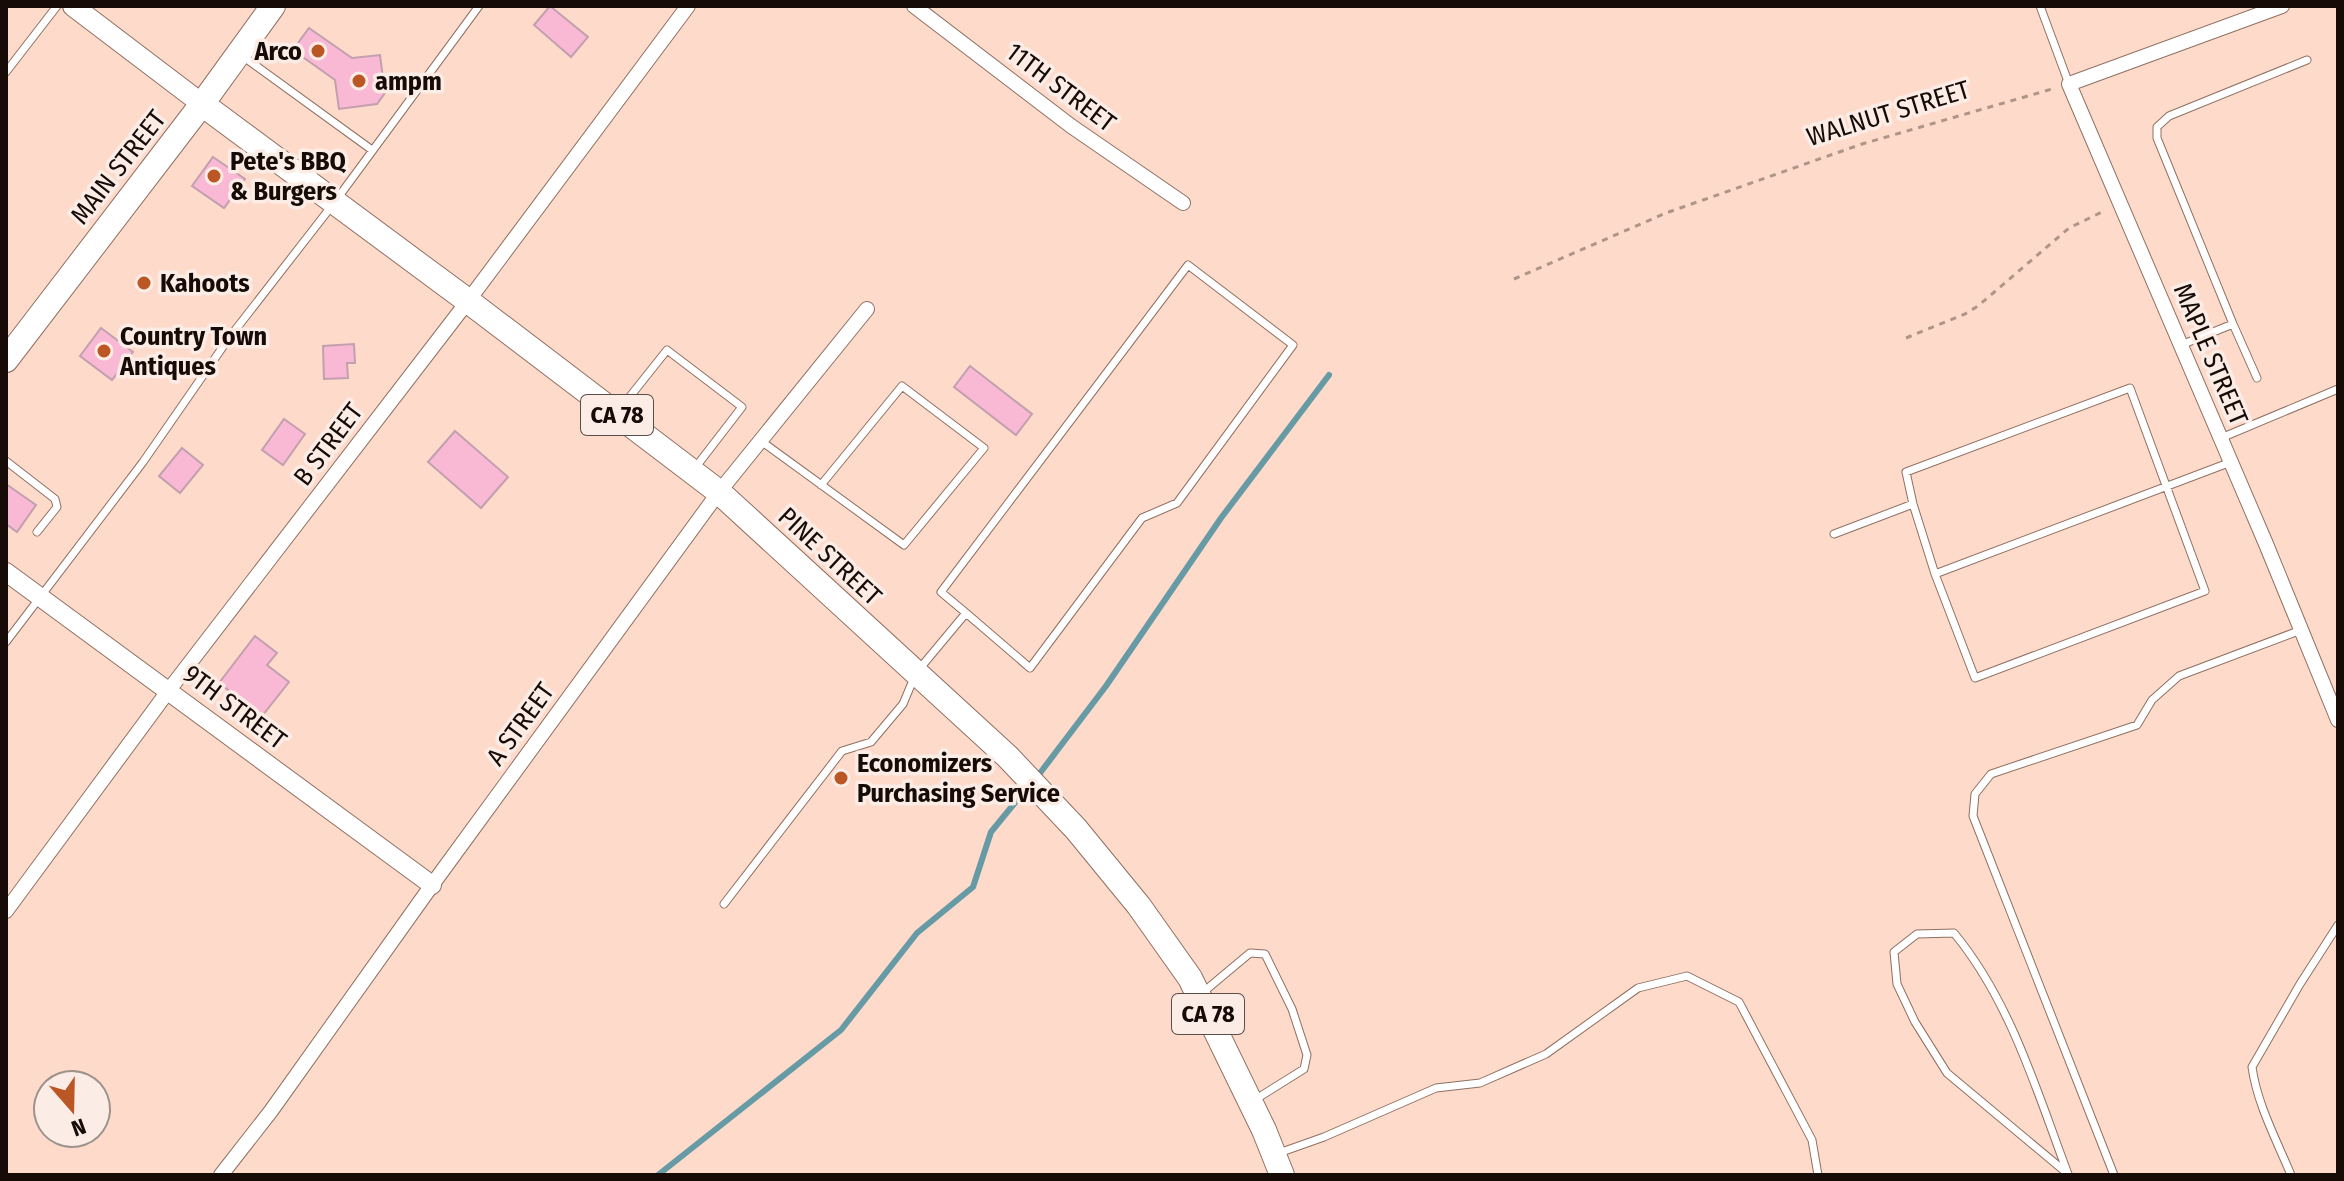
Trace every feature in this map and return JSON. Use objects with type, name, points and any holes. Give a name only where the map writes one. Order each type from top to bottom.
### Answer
[{"type":"main road","points":[[73,6],[202,104]]},
{"type":"main road","name":"MAIN STREET","points":[[6,360],[273,6]]},
{"type":"main road","name":"PINE STREET","points":[[202,104],[719,492],[1007,756],[1076,829],[1139,906],[1190,978],[1278,1165]]},
{"type":"street","name":"B STREET","points":[[6,911],[169,690],[468,301],[688,6]]},
{"type":"street","name":"11TH STREET","points":[[914,6],[1071,126],[1183,203]]},
{"type":"street","points":[[2069,84],[2282,6]]},
{"type":"street","name":"MAPLE STREET","points":[[2069,84],[2338,720]]},
{"type":"street","name":"A STREET","points":[[221,1175],[271,1111],[719,492],[867,309]]},
{"type":"street","name":"9TH STREET","points":[[6,572],[432,885]]},
{"type":"lane","points":[[6,72],[57,6]]},
{"type":"lane","points":[[6,642],[143,462],[229,338],[334,203],[479,6]]},
{"type":"lane","name":"MAPLE STREET","points":[[2040,6],[2069,84]]},
{"type":"lane","points":[[239,53],[372,150]]},
{"type":"lane","points":[[2257,378],[2157,138],[2157,127],[2169,116],[2307,60]]},
{"type":"lane","points":[[1188,265],[1293,345],[1177,503],[1142,518],[1030,668],[966,613],[941,592],[1188,265]]},
{"type":"lane","points":[[2181,345],[2233,324]]},
{"type":"lane","points":[[616,414],[667,350],[680,359],[742,407],[692,472]]},
{"type":"lane","points":[[760,440],[821,485],[904,545],[984,448],[902,386],[821,485]]},
{"type":"lane","points":[[2130,388],[2167,486],[2205,591],[1975,678],[1935,574],[1906,472],[2130,388]]},
{"type":"lane","points":[[2221,438],[2338,389]]},
{"type":"lane","points":[[6,461],[55,499],[57,507],[37,532]]},
{"type":"lane","points":[[1935,574],[2231,462]]},
{"type":"lane","points":[[1834,534],[1913,504]]},
{"type":"lane","points":[[724,904],[842,751],[871,742],[903,704],[916,673],[966,613]]},
{"type":"lane","points":[[2114,1175],[1973,816],[1975,794],[1991,774],[2137,725],[2152,700],[2179,676],[2301,630]]},
{"type":"lane","points":[[2291,1175],[2261,1102],[2252,1067],[2338,925]]},
{"type":"lane","points":[[1954,933],[1975,957],[2006,1016],[2068,1174],[1947,1073],[1915,1022],[1897,984],[1894,952],[1917,934],[1954,933]]},
{"type":"lane","points":[[1199,996],[1250,953],[1265,954],[1292,1009],[1307,1055],[1304,1069],[1250,1102]]},
{"type":"lane","points":[[1278,1165],[1324,1137],[1436,1088],[1480,1083],[1546,1054],[1638,988],[1687,976],[1739,1002],[1812,1140],[1818,1175]]},
{"type":"path","name":"WALNUT STREET","points":[[1514,279],[1666,213],[1862,144],[2069,84]]},
{"type":"path","points":[[1906,338],[1978,306],[2069,228],[2120,204]]},
{"type":"building","points":[[550,6],[588,37],[571,57],[534,25]]},
{"type":"building","name":"ampm","points":[[309,28],[352,58],[380,55],[385,93],[377,104],[339,109],[335,80],[293,50]]},
{"type":"building","points":[[213,157],[245,179],[224,208],[192,186]]},
{"type":"building","points":[[101,328],[133,352],[112,380],[80,356]]},
{"type":"building","points":[[354,344],[355,363],[347,363],[348,378],[324,379],[323,346]]},
{"type":"building","points":[[970,366],[1032,414],[1016,435],[954,387]]},
{"type":"building","points":[[284,419],[305,434],[283,465],[262,450]]},
{"type":"building","points":[[455,431],[508,477],[481,508],[428,462]]},
{"type":"building","points":[[182,448],[203,465],[180,493],[159,476]]},
{"type":"building","points":[[6,484],[36,505],[17,532],[6,524]]},
{"type":"building","points":[[255,636],[277,653],[267,665],[289,682],[262,716],[219,683]]},
{"type":"waterway","points":[[1037,777],[1106,686],[1221,518],[1329,375]]},
{"type":"waterway","points":[[658,1175],[841,1030],[917,933],[973,887],[991,832],[1027,788]]},
{"type":"place","name":"Arco","points":[[318,51]]},
{"type":"place","name":"ampm","points":[[359,81]]},
{"type":"place","name":"Pete's BBQ & Burgers","points":[[214,176]]},
{"type":"place","name":"Kahoots","points":[[144,283]]},
{"type":"place","name":"Country Town Antiques","points":[[104,351]]},
{"type":"place","name":"Economizers Purchasing Service","points":[[841,778]]}]
